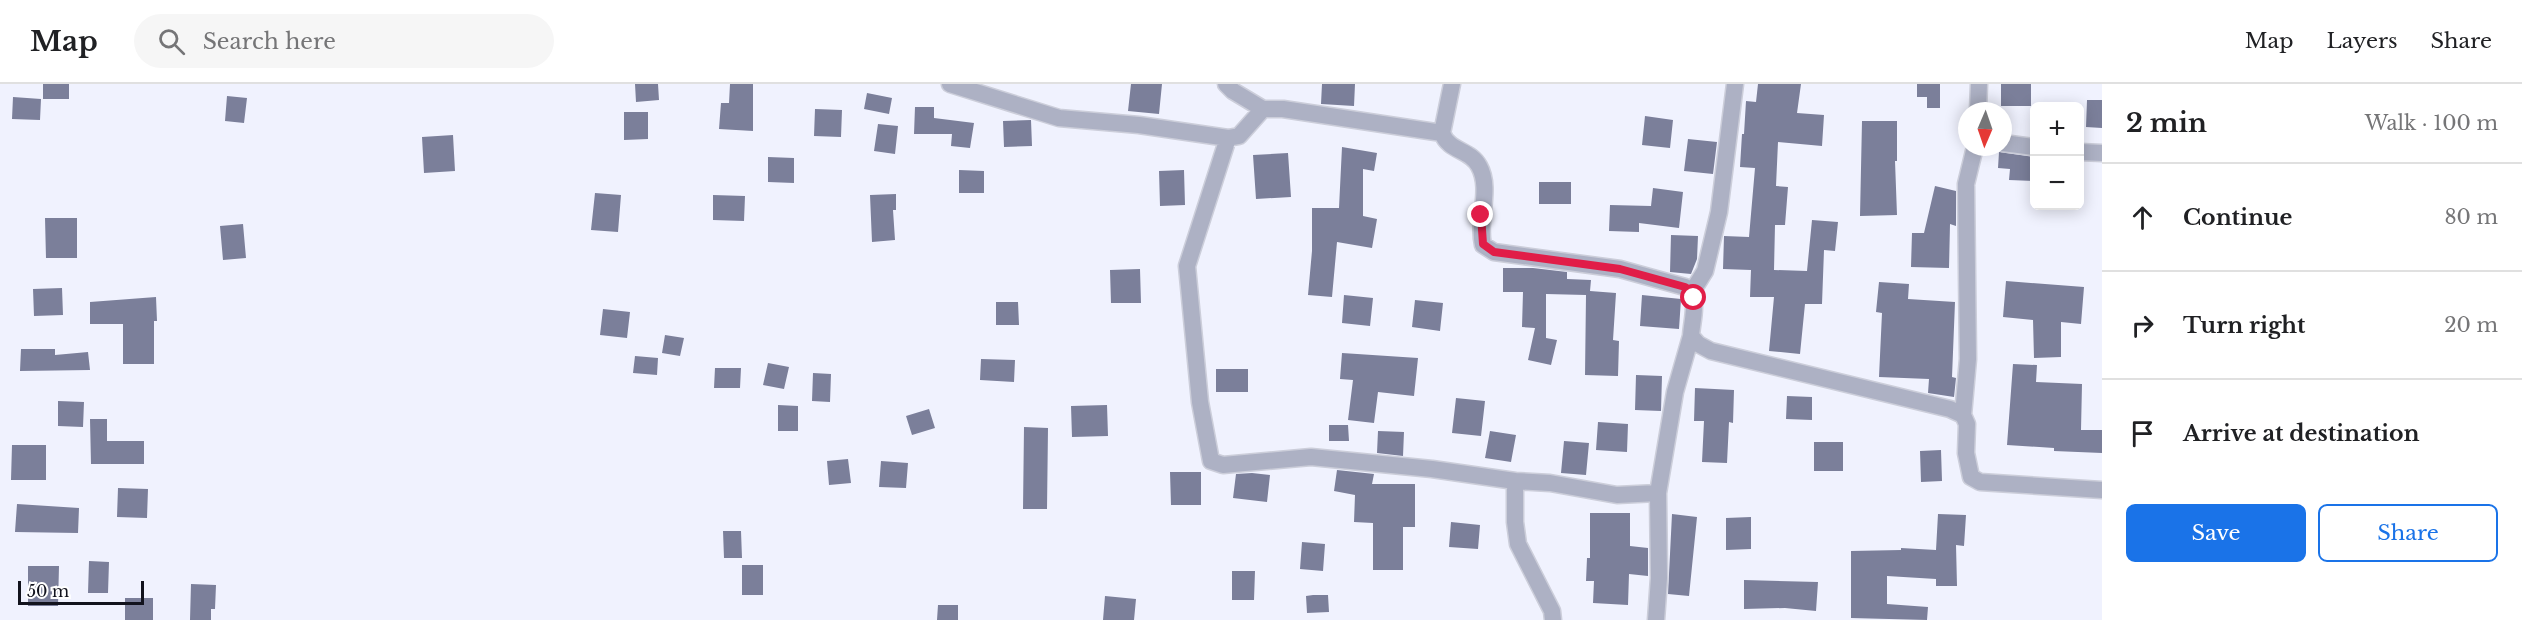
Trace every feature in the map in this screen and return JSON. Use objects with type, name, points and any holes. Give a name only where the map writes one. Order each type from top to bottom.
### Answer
[{"type":"street","points":[[950,84],[1059,118],[1139,125],[1228,138],[1239,136],[1263,109]]},
{"type":"street","points":[[1226,84],[1233,91],[1263,109],[1283,109],[1442,133]]},
{"type":"street","points":[[1452,84],[1442,133],[1445,141],[1454,149],[1469,154],[1479,165],[1485,182],[1480,234],[1483,244],[1494,252],[1620,269],[1676,284],[1692,292]]},
{"type":"street","points":[[1656,620],[1659,578],[1658,493],[1675,392],[1691,336],[1695,307],[1692,292],[1705,271],[1719,212],[1736,84]]},
{"type":"street","points":[[1979,102],[1980,84]]},
{"type":"street","points":[[1228,138],[1187,266],[1200,402],[1211,461],[1223,465],[1311,457],[1550,483],[1617,495],[1658,493]]},
{"type":"street","points":[[2012,144],[2030,146]]},
{"type":"street","points":[[2084,152],[2102,153]]},
{"type":"street","points":[[1973,156],[1966,184],[1968,359],[1963,415],[1968,424],[1966,453],[1971,477],[1980,482],[2102,490]]},
{"type":"street","points":[[1691,336],[1698,344],[1711,351],[1917,400],[1963,415]]},
{"type":"street","points":[[1515,481],[1518,544],[1552,611],[1553,620]]},
{"type":"building","points":[[43,84],[69,84],[69,99],[43,99]]},
{"type":"building","points":[[635,84],[658,84],[659,100],[636,102]]},
{"type":"building","points":[[730,84],[753,84],[753,131],[719,129],[721,103],[729,103]]},
{"type":"building","points":[[1131,84],[1162,84],[1159,114],[1128,111]]},
{"type":"building","points":[[1322,84],[1355,84],[1354,106],[1321,104]]},
{"type":"building","points":[[1758,84],[1801,84],[1797,113],[1824,115],[1822,146],[1778,142],[1776,186],[1788,187],[1785,225],[1775,225],[1774,270],[1807,271],[1812,220],[1838,222],[1835,251],[1824,250],[1822,304],[1805,304],[1800,354],[1769,351],[1774,297],[1750,297],[1751,270],[1723,269],[1724,236],[1749,237],[1755,168],[1740,167],[1746,101],[1756,102]]},
{"type":"building","points":[[1917,84],[1940,84],[1940,108],[1927,108],[1927,97],[1917,97]]},
{"type":"building","points":[[2001,84],[2031,84],[2030,106],[2012,106],[2012,102],[2001,102]]},
{"type":"building","points":[[867,93],[892,98],[889,114],[864,109]]},
{"type":"building","points":[[227,96],[247,98],[244,123],[225,121]]},
{"type":"building","points":[[13,97],[41,99],[40,120],[12,119]]},
{"type":"building","points":[[2087,100],[2102,100],[2102,128],[2086,127]]},
{"type":"building","points":[[915,107],[934,107],[934,118],[974,123],[970,148],[951,146],[952,134],[914,134]]},
{"type":"building","points":[[815,109],[842,110],[841,137],[814,136]]},
{"type":"building","points":[[624,112],[648,112],[648,139],[624,140]]},
{"type":"building","points":[[1645,116],[1673,120],[1670,148],[1642,145]]},
{"type":"building","points":[[1031,120],[1032,146],[1004,147],[1003,121]]},
{"type":"building","points":[[1862,121],[1897,121],[1897,161],[1895,161],[1897,215],[1860,216]]},
{"type":"building","points":[[878,124],[898,126],[895,154],[874,151]]},
{"type":"building","points":[[453,135],[455,171],[424,173],[422,137]]},
{"type":"building","points":[[1688,139],[1717,142],[1713,174],[1684,171]]},
{"type":"building","points":[[1342,147],[1377,153],[1374,171],[1363,169],[1363,216],[1377,219],[1372,248],[1337,242],[1332,297],[1308,295],[1312,251],[1312,208],[1339,208]]},
{"type":"building","points":[[1288,153],[1291,197],[1256,199],[1253,155]]},
{"type":"building","points":[[2012,154],[2030,156],[2030,181],[2009,180],[2010,169],[1998,168],[1999,156],[2012,156]]},
{"type":"building","points":[[768,157],[794,158],[794,183],[768,182]]},
{"type":"building","points":[[959,170],[984,171],[984,193],[959,193]]},
{"type":"building","points":[[1184,170],[1185,205],[1160,206],[1159,171]]},
{"type":"building","points":[[1539,182],[1571,182],[1571,204],[1539,204]]},
{"type":"building","points":[[1935,186],[1956,191],[1956,226],[1950,224],[1949,268],[1911,267],[1912,233],[1924,233]]},
{"type":"building","points":[[1653,188],[1683,192],[1679,228],[1639,223],[1639,232],[1609,231],[1610,205],[1651,206]]},
{"type":"building","points":[[595,193],[621,195],[618,232],[591,230]]},
{"type":"building","points":[[896,194],[896,210],[893,210],[895,240],[872,242],[870,195]]},
{"type":"building","points":[[713,195],[745,196],[744,221],[713,220]]},
{"type":"building","points":[[45,218],[77,218],[77,258],[46,258]]},
{"type":"building","points":[[243,224],[246,258],[223,260],[220,226]]},
{"type":"building","points":[[1671,235],[1698,236],[1697,259],[1691,274],[1670,272]]},
{"type":"building","points":[[1503,268],[1533,268],[1567,272],[1567,279],[1591,280],[1590,291],[1616,293],[1613,340],[1619,341],[1618,376],[1585,375],[1586,295],[1546,294],[1546,338],[1557,340],[1551,365],[1528,360],[1535,328],[1522,327],[1523,292],[1503,292]]},
{"type":"building","points":[[1140,269],[1141,303],[1111,303],[1110,270]]},
{"type":"building","points":[[2006,281],[2084,287],[2081,324],[2061,322],[2061,357],[2034,358],[2033,320],[2003,317]]},
{"type":"building","points":[[1879,282],[1909,284],[1908,299],[1955,302],[1952,377],[1956,378],[1954,397],[1928,393],[1929,379],[1879,377],[1882,313],[1876,312]]},
{"type":"building","points":[[62,288],[63,315],[34,316],[33,289]]},
{"type":"building","points":[[1344,295],[1373,298],[1370,326],[1342,323]]},
{"type":"building","points":[[1642,295],[1681,299],[1679,329],[1640,326]]},
{"type":"building","points":[[156,297],[154,364],[123,364],[123,324],[90,324],[90,302]]},
{"type":"building","points":[[1415,300],[1443,303],[1440,331],[1412,327]]},
{"type":"building","points":[[996,302],[1018,302],[1019,325],[996,325]]},
{"type":"building","points":[[603,309],[630,312],[627,338],[600,335]]},
{"type":"building","points":[[665,335],[684,338],[680,356],[662,353]]},
{"type":"building","points":[[21,349],[55,349],[55,355],[88,352],[90,370],[20,371]]},
{"type":"building","points":[[1342,353],[1418,358],[1414,396],[1378,392],[1374,423],[1348,420],[1353,380],[1340,379]]},
{"type":"building","points":[[635,356],[658,358],[657,375],[633,373]]},
{"type":"building","points":[[981,359],[1015,360],[1014,382],[980,380]]},
{"type":"building","points":[[768,363],[789,367],[784,389],[763,385]]},
{"type":"building","points":[[2013,364],[2037,365],[2036,382],[2082,384],[2081,430],[2102,430],[2102,453],[2054,451],[2054,448],[2007,445]]},
{"type":"building","points":[[715,368],[741,368],[740,388],[714,388]]},
{"type":"building","points":[[1216,369],[1248,369],[1248,392],[1216,392]]},
{"type":"building","points":[[813,373],[831,374],[830,402],[812,401]]},
{"type":"building","points":[[1636,375],[1662,376],[1661,411],[1635,410]]},
{"type":"building","points":[[1695,388],[1734,390],[1733,423],[1729,422],[1727,463],[1702,462],[1704,421],[1694,421]]},
{"type":"building","points":[[1787,396],[1812,397],[1812,420],[1786,419]]},
{"type":"building","points":[[1456,398],[1485,401],[1481,436],[1452,433]]},
{"type":"building","points":[[58,401],[84,402],[83,427],[58,426]]},
{"type":"building","points":[[778,405],[798,406],[798,431],[778,431]]},
{"type":"building","points":[[1107,405],[1108,436],[1072,437],[1071,406]]},
{"type":"building","points":[[929,409],[935,428],[912,435],[906,416]]},
{"type":"building","points":[[90,419],[107,419],[107,441],[144,441],[144,464],[91,464]]},
{"type":"building","points":[[1598,422],[1628,424],[1627,452],[1596,450]]},
{"type":"building","points":[[1329,425],[1348,425],[1349,441],[1329,441]]},
{"type":"building","points":[[1024,427],[1048,428],[1047,509],[1023,509]]},
{"type":"building","points":[[1378,431],[1404,432],[1403,456],[1377,453]]},
{"type":"building","points":[[1490,431],[1516,435],[1511,462],[1485,458]]},
{"type":"building","points":[[1564,441],[1589,443],[1586,475],[1561,473]]},
{"type":"building","points":[[1814,442],[1843,442],[1843,471],[1814,471]]},
{"type":"building","points":[[12,445],[46,445],[46,480],[11,480]]},
{"type":"building","points":[[1941,450],[1942,481],[1921,482],[1920,451]]},
{"type":"building","points":[[848,459],[851,483],[829,485],[827,461]]},
{"type":"building","points":[[881,461],[908,463],[906,488],[879,487]]},
{"type":"building","points":[[1337,470],[1374,474],[1372,484],[1415,484],[1415,527],[1403,527],[1403,570],[1373,570],[1373,523],[1354,522],[1355,495],[1334,491]]},
{"type":"building","points":[[1170,472],[1201,472],[1201,505],[1171,505]]},
{"type":"building","points":[[1236,474],[1270,475],[1267,502],[1233,498]]},
{"type":"building","points":[[118,488],[148,489],[147,518],[117,517]]},
{"type":"building","points":[[17,504],[79,508],[78,533],[15,532]]},
{"type":"building","points":[[1590,513],[1630,513],[1630,546],[1648,548],[1648,576],[1629,574],[1628,605],[1593,603],[1594,581],[1586,581],[1587,558],[1590,558]]},
{"type":"building","points":[[1672,514],[1697,517],[1689,596],[1668,594]]},
{"type":"building","points":[[1938,514],[1966,515],[1964,546],[1956,545],[1957,586],[1936,586],[1936,579],[1887,576],[1887,604],[1928,607],[1927,620],[1851,618],[1851,551],[1901,550],[1901,548],[1936,550]]},
{"type":"building","points":[[1751,517],[1751,549],[1726,550],[1726,518]]},
{"type":"building","points":[[1451,522],[1480,525],[1478,549],[1449,547]]},
{"type":"building","points":[[723,531],[741,531],[742,558],[724,558]]},
{"type":"building","points":[[1302,542],[1325,544],[1323,571],[1300,569]]},
{"type":"building","points":[[89,561],[109,562],[108,593],[88,593]]},
{"type":"building","points":[[742,565],[763,565],[763,595],[742,595]]},
{"type":"building","points":[[28,566],[59,566],[58,606],[28,606]]},
{"type":"building","points":[[1232,571],[1255,571],[1254,600],[1232,600]]},
{"type":"building","points":[[1744,580],[1818,582],[1816,611],[1785,608],[1744,609]]},
{"type":"building","points":[[191,584],[216,585],[215,609],[211,609],[211,620],[190,620]]},
{"type":"building","points":[[1328,595],[1329,612],[1307,613],[1306,596]]},
{"type":"building","points":[[1105,596],[1136,599],[1134,620],[1103,620]]},
{"type":"building","points":[[125,598],[153,598],[153,620],[125,620]]},
{"type":"building","points":[[938,605],[958,605],[958,620],[937,620]]},
{"type":"route","points":[[1481,215],[1480,234],[1483,244],[1494,252],[1620,269],[1685,287],[1692,292],[1694,298]]}]
